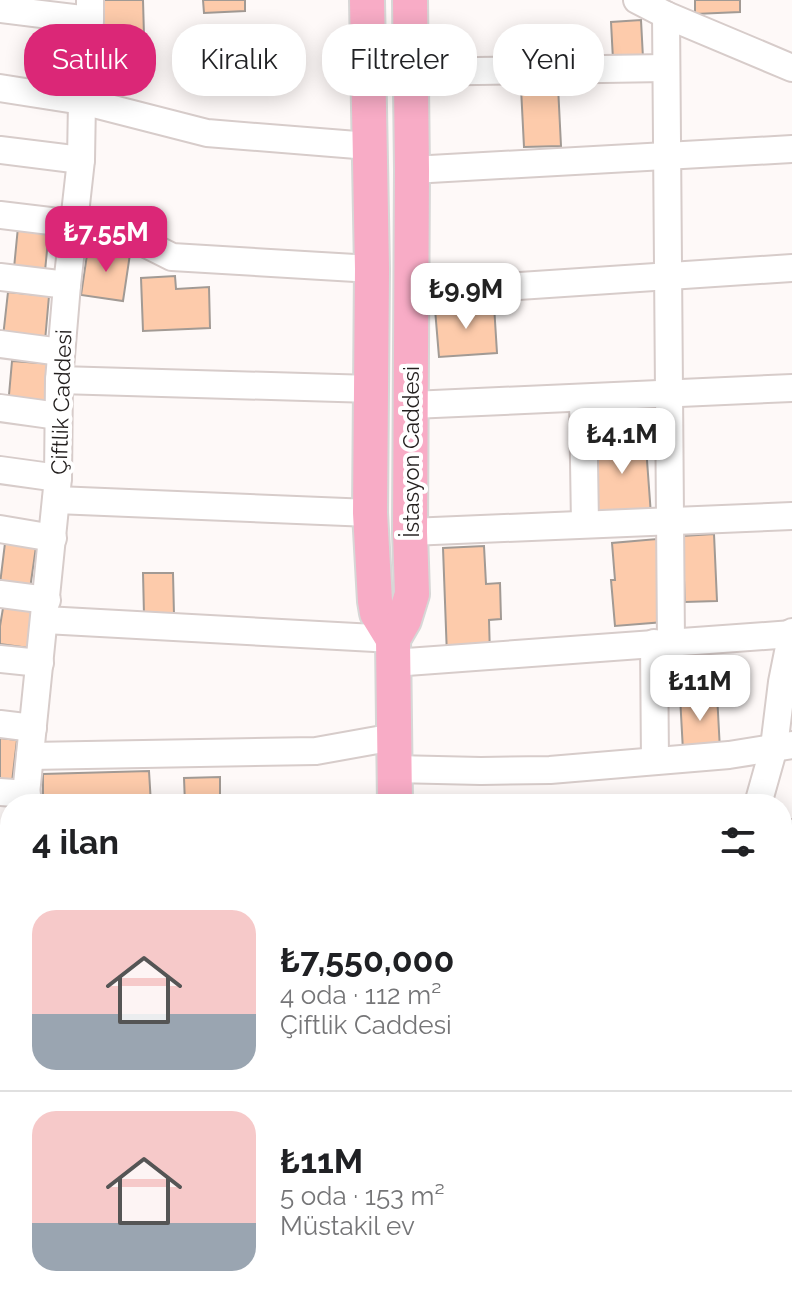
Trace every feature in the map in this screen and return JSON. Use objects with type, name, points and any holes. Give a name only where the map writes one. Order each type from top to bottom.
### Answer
[{"type":"main road","points":[[367,0],[372,269],[370,513],[375,601],[393,651]]},
{"type":"main road","name":"İstasyon Caddesi","points":[[410,0],[410,24]]},
{"type":"main road","name":"İstasyon Caddesi","points":[[395,794],[393,651],[412,594],[411,96]]},
{"type":"street","points":[[652,5],[792,68]]},
{"type":"street","points":[[652,5],[666,68],[669,521],[655,761]]},
{"type":"street","points":[[0,9],[90,10]]},
{"type":"street","name":"Çiftlik Caddesi","points":[[26,794],[57,489],[59,380],[81,160],[82,101],[90,10]]},
{"type":"street","points":[[477,71],[666,68]]},
{"type":"street","points":[[0,88],[82,101],[207,133],[369,146]]},
{"type":"street","points":[[412,170],[792,149]]},
{"type":"street","points":[[0,150],[81,160]]},
{"type":"street","points":[[0,215],[124,233],[172,257],[372,269]]},
{"type":"street","points":[[412,293],[792,268]]},
{"type":"street","points":[[0,277],[67,285]]},
{"type":"street","points":[[0,344],[61,352]]},
{"type":"street","points":[[59,380],[372,389]]},
{"type":"street","points":[[412,405],[792,388]]},
{"type":"street","points":[[583,398],[585,524]]},
{"type":"street","points":[[0,408],[58,416]]},
{"type":"street","points":[[0,470],[57,489],[370,513]]},
{"type":"street","points":[[410,532],[792,516]]},
{"type":"street","points":[[0,529],[53,538]]},
{"type":"street","points":[[0,594],[46,610],[393,651],[662,643],[791,645],[783,746],[762,794]]},
{"type":"street","points":[[0,659],[40,663]]},
{"type":"street","points":[[0,724],[33,728]]},
{"type":"street","points":[[30,756],[316,751],[394,753],[481,771],[550,770],[729,755],[783,746]]},
{"type":"building","points":[[102,0],[143,0],[144,24],[103,24]]},
{"type":"building","points":[[203,0],[245,0],[245,11],[204,13]]},
{"type":"building","points":[[695,0],[740,0],[740,12],[695,14]]},
{"type":"building","points":[[641,20],[643,58],[613,60],[611,22]]},
{"type":"building","points":[[521,96],[558,96],[561,146],[524,147]]},
{"type":"building","points":[[18,227],[49,230],[45,271],[14,268]]},
{"type":"building","points":[[88,248],[130,254],[123,301],[81,295]]},
{"type":"building","points":[[175,276],[176,289],[209,287],[210,328],[143,331],[141,278]]},
{"type":"building","points":[[8,292],[49,296],[45,341],[3,337]]},
{"type":"building","points":[[494,305],[497,353],[439,357],[435,309]]},
{"type":"building","points":[[12,361],[54,364],[50,411],[8,406]]},
{"type":"building","points":[[645,433],[651,515],[598,518],[594,436]]},
{"type":"building","points":[[714,534],[717,601],[685,602],[682,536]]},
{"type":"building","points":[[657,539],[664,622],[615,626],[612,543]]},
{"type":"building","points":[[5,543],[36,547],[30,589],[0,584]]},
{"type":"building","points":[[484,546],[486,584],[500,583],[501,619],[489,620],[490,655],[447,656],[443,548]]},
{"type":"building","points":[[143,573],[173,573],[174,615],[144,615]]},
{"type":"building","points":[[4,602],[32,605],[29,648],[0,644]]},
{"type":"building","points":[[717,694],[720,750],[683,751],[680,696]]},
{"type":"building","points":[[0,738],[17,740],[12,782],[0,781]]},
{"type":"building","points":[[149,771],[150,794],[43,794],[43,774]]},
{"type":"building","points":[[220,777],[220,794],[185,794],[184,778]]}]
